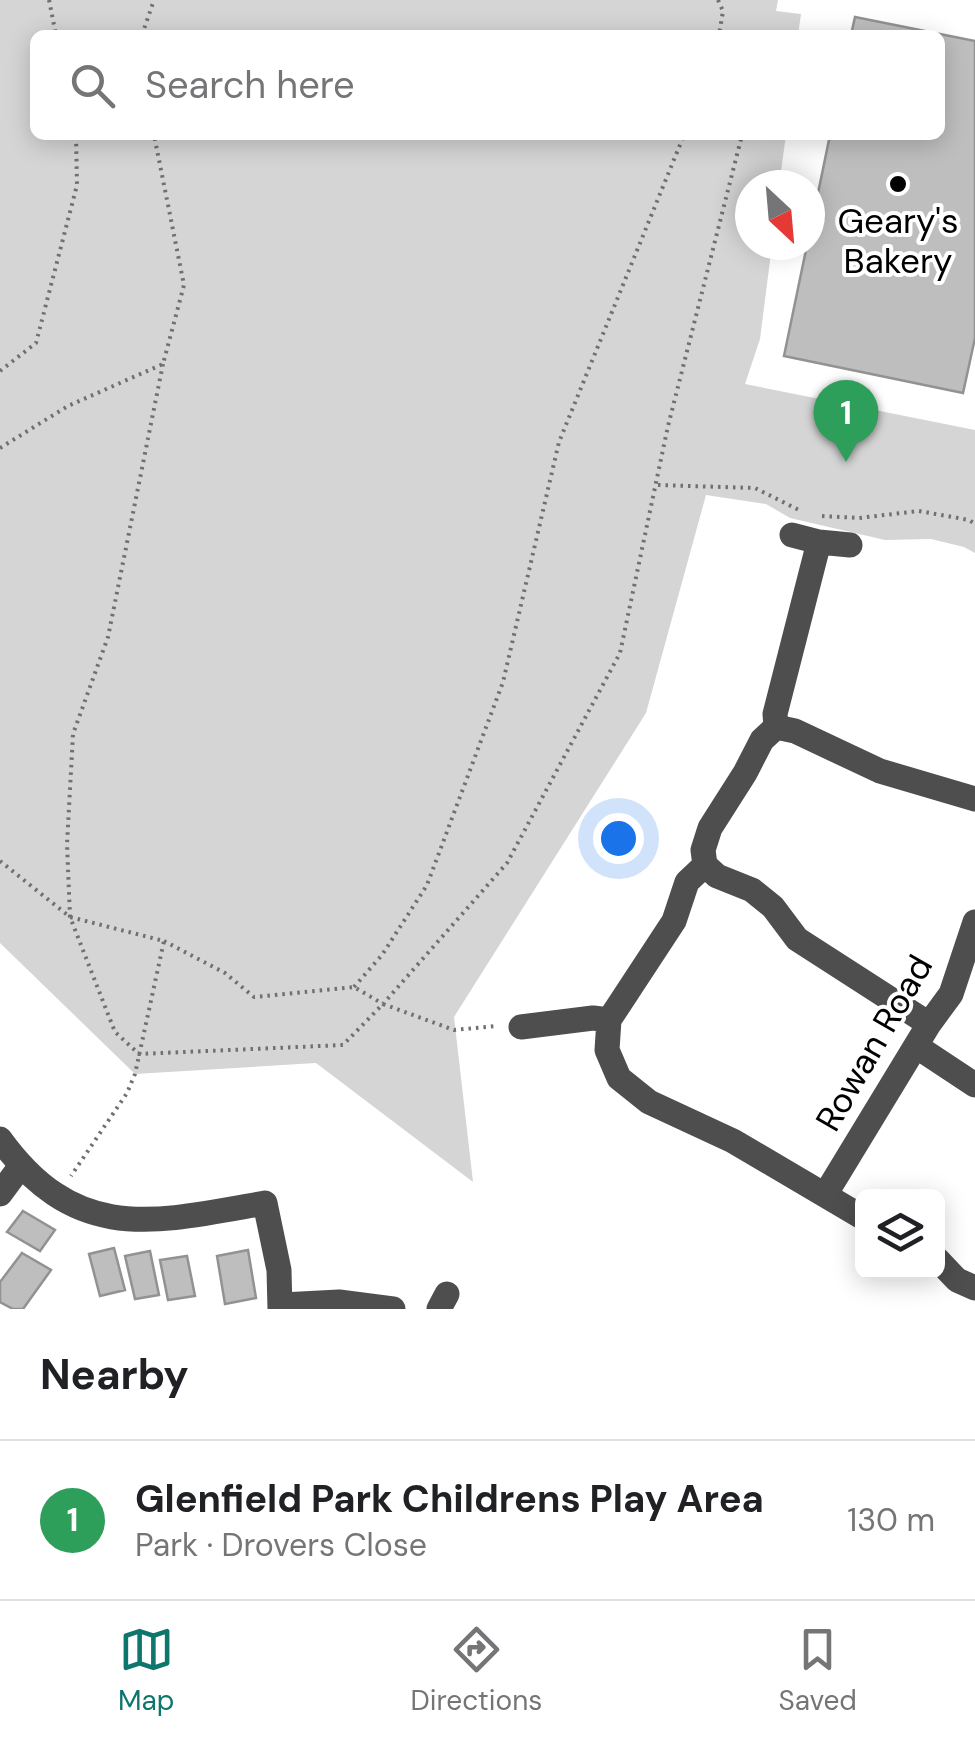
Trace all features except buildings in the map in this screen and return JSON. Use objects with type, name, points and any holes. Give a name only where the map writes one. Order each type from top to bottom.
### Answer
[{"type":"street","points":[[795,522],[819,542],[850,545]]},
{"type":"street","points":[[776,727],[775,714],[819,542]]},
{"type":"street","points":[[776,727],[880,771],[975,799]]},
{"type":"street","points":[[776,727],[762,740],[710,828],[703,850],[705,865],[716,876],[752,890],[773,907],[797,940],[922,1035],[975,1085]]},
{"type":"street","points":[[705,865],[687,882],[674,922],[609,1020],[607,1050],[620,1078],[648,1102],[733,1141],[855,1214]]},
{"type":"street","name":"Rowan Road","points":[[825,1195],[950,994],[975,926]]},
{"type":"street","points":[[521,1026],[593,1018],[609,1020]]},
{"type":"street","points":[[0,1139],[20,1167],[57,1196],[97,1213],[149,1221],[178,1218],[263,1195],[280,1270],[281,1307],[340,1302],[394,1309]]},
{"type":"street","points":[[0,1194],[20,1167]]},
{"type":"street","points":[[945,1267],[957,1280],[975,1288]]},
{"type":"path","points":[[49,0],[55,30]]},
{"type":"path","points":[[144,30],[154,0]]},
{"type":"path","points":[[718,0],[723,11],[721,30]]},
{"type":"path","points":[[0,371],[36,343],[77,185],[76,140]]},
{"type":"path","points":[[155,140],[184,285],[108,637],[73,734],[67,844],[70,917],[115,1032],[140,1054],[343,1045],[507,863],[620,653],[668,426],[741,140]]},
{"type":"path","points":[[354,987],[382,955],[427,885],[503,682],[560,442],[682,140]]},
{"type":"path","points":[[0,448],[68,406],[164,364]]},
{"type":"path","points":[[657,485],[755,488],[795,522]]},
{"type":"path","points":[[815,516],[860,518],[919,511],[975,524]]},
{"type":"path","points":[[0,860],[70,917],[164,941],[225,973],[254,997],[354,987],[383,1004],[454,1030],[521,1026]]},
{"type":"path","points":[[57,1196],[135,1074],[164,941]]},
{"type":"shaded area","points":[[0,0],[778,0],[776,11],[801,14],[799,30],[30,30],[30,140],[785,140],[781,170],[735,170],[735,260],[770,260],[760,339],[745,384],[975,430],[975,553],[931,539],[885,540],[790,518],[766,504],[706,495],[646,713],[454,1017],[473,1182],[316,1063],[135,1074],[0,943]]},
{"type":"place","name":"Geary's Bakery","points":[[898,184]]},
{"type":"place","name":"Glenfield Park Childrens Play Area","points":[[846,462]]}]
